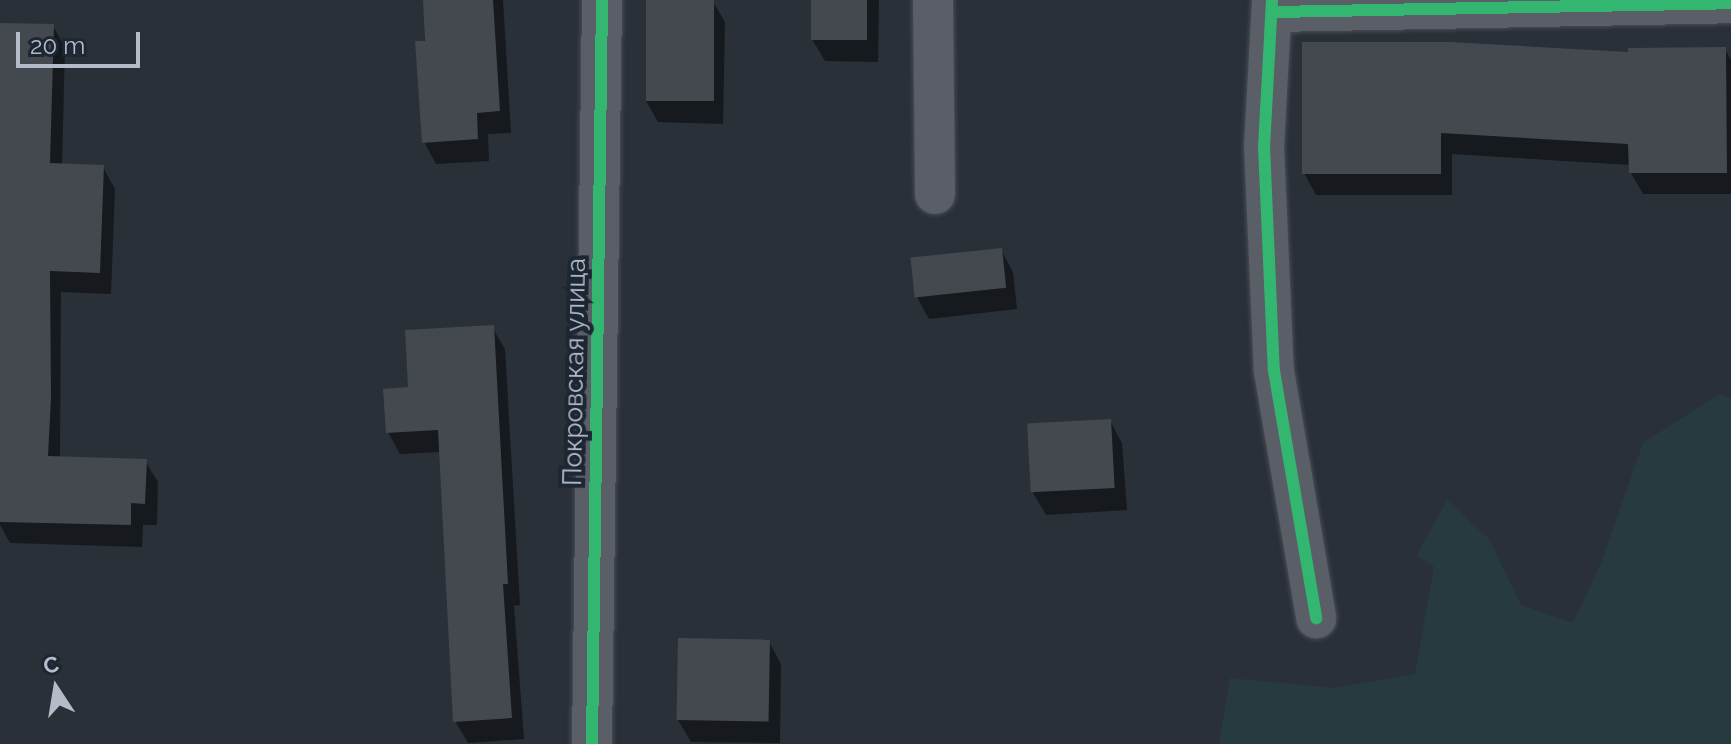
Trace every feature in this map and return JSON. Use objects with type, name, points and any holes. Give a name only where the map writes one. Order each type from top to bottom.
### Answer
[{"type":"street","name":"Покровская улица","points":[[592,744],[602,0]]},
{"type":"street","points":[[933,0],[935,194]]},
{"type":"street","points":[[1316,618],[1274,371],[1264,146],[1273,6],[1731,3]]},
{"type":"green space","points":[[1719,394],[1731,398],[1731,744],[1219,744],[1230,678],[1334,688],[1415,674],[1434,567],[1417,555],[1447,500],[1489,539],[1521,605],[1573,623],[1601,563],[1643,443]]},
{"type":"building","points":[[423,0],[493,0],[500,111],[477,113],[478,139],[422,143],[415,41],[425,41]]},
{"type":"building","points":[[646,0],[714,0],[714,101],[646,101]]},
{"type":"building","points":[[811,0],[867,0],[867,40],[811,40]]},
{"type":"building","points":[[0,23],[54,24],[50,163],[104,165],[100,273],[50,271],[48,456],[147,459],[145,504],[131,503],[131,525],[0,522]]},
{"type":"building","points":[[1302,42],[1449,42],[1628,52],[1628,48],[1726,47],[1727,173],[1629,173],[1628,144],[1441,133],[1441,174],[1302,174]]},
{"type":"building","points":[[1002,248],[1006,288],[915,297],[911,258]]},
{"type":"building","points":[[494,325],[508,584],[503,584],[512,718],[453,722],[438,430],[386,433],[383,389],[408,387],[405,330]]},
{"type":"building","points":[[1111,419],[1115,488],[1031,492],[1027,423]]},
{"type":"building","points":[[678,638],[770,640],[769,722],[677,720]]},
{"type":"cycle path","points":[[592,744],[602,0]]},
{"type":"cycle path","points":[[1272,0],[1264,146],[1274,371],[1316,618]]},
{"type":"cycle path","points":[[1274,12],[1731,3]]}]
